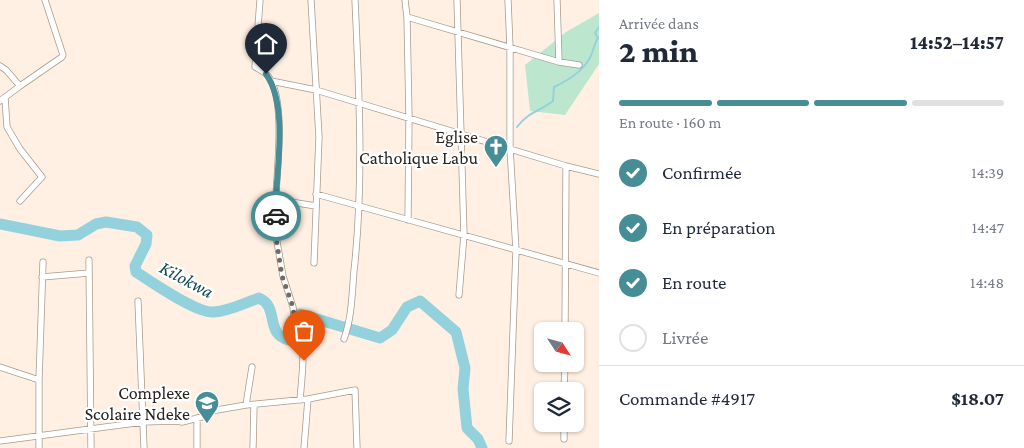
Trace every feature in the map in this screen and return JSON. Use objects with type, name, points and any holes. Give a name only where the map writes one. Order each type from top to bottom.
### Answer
[{"type":"street","points":[[20,201],[42,177],[20,149],[7,127],[2,99],[62,58],[63,55],[45,0]]},
{"type":"street","points":[[260,0],[255,67],[266,74],[271,81],[279,116],[276,196],[278,200],[274,225],[282,276],[295,318],[295,325],[301,328],[304,343],[300,400]]},
{"type":"street","points":[[311,0],[319,137],[314,263]]},
{"type":"street","points":[[345,336],[349,324],[358,238],[359,206],[360,104],[355,0]]},
{"type":"street","points":[[405,0],[407,17],[408,220]]},
{"type":"street","points":[[457,0],[464,235],[459,295]]},
{"type":"street","points":[[508,0],[510,148],[516,250],[509,440]]},
{"type":"street","points":[[557,0],[558,62]]},
{"type":"street","points":[[407,17],[558,62],[579,65]]},
{"type":"street","points":[[0,66],[20,86]]},
{"type":"street","points":[[271,81],[316,90],[566,166],[599,174]]},
{"type":"street","points":[[565,322],[566,166]]},
{"type":"street","points":[[316,194],[599,273]]},
{"type":"street","points":[[278,200],[316,206]]},
{"type":"street","points":[[89,260],[91,448]]},
{"type":"street","points":[[39,448],[43,262]]},
{"type":"street","points":[[42,277],[89,273]]},
{"type":"street","points":[[138,301],[144,448]]},
{"type":"street","points":[[0,366],[39,380]]},
{"type":"street","points":[[246,405],[252,367]]},
{"type":"street","points":[[0,441],[143,422],[182,422],[197,418],[210,411],[246,405],[308,399],[355,390],[357,448]]},
{"type":"street","points":[[304,448],[308,399]]},
{"type":"street","points":[[253,448],[254,405]]},
{"type":"street","points":[[197,418],[197,448]]},
{"type":"street","points":[[564,432],[564,439]]},
{"type":"green space","points":[[599,13],[599,64],[565,115],[530,111],[525,65],[566,32]]},
{"type":"waterway","points":[[517,127],[530,115],[553,101],[554,87],[571,78],[586,64],[598,38],[595,33],[599,27]]},
{"type":"waterway","name":"Kilokwa","points":[[0,224],[60,236],[78,235],[96,224],[106,222],[137,227],[147,235],[146,244],[135,266],[136,272],[186,303],[206,311],[225,310],[259,298],[269,308],[277,332],[281,337],[289,340],[295,333],[293,322],[300,314],[380,338],[392,330],[407,307],[420,301],[456,332],[465,368],[463,389],[467,428],[478,439],[482,448]]},
{"type":"way so far","points":[[276,216],[274,225],[282,276],[293,307],[295,325],[301,328],[304,343],[304,361]]},
{"type":"place","name":"Eglise Catholique Labu","points":[[496,168]]},
{"type":"place","name":"Complexe Scolaire Ndeke","points":[[207,424]]},
{"type":"route","points":[[266,74],[271,81],[279,116],[276,196],[278,200],[276,216]]}]
